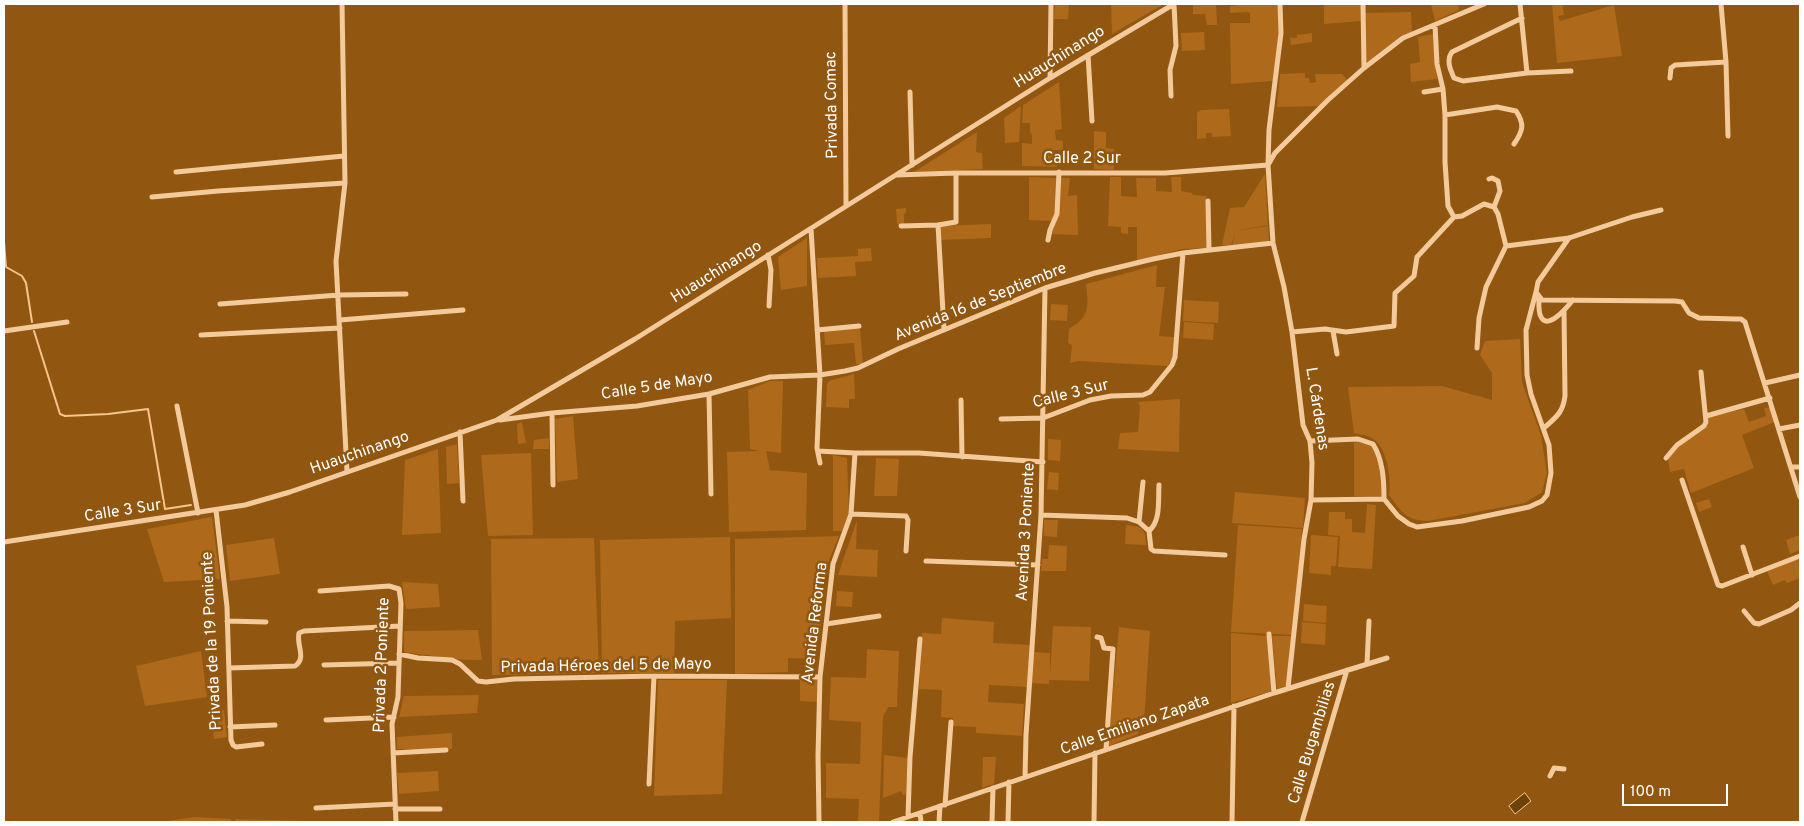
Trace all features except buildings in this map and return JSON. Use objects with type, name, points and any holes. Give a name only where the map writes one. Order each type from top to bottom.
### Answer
[{"type":"street","points":[[342,4],[345,183],[336,261],[347,472]]},
{"type":"street","name":"Privada Comac","points":[[845,4],[846,206]]},
{"type":"street","points":[[1050,78],[1051,4]]},
{"type":"street","points":[[1171,96],[1170,70],[1176,46],[1174,4]]},
{"type":"street","name":"Huauchinango","points":[[245,505],[290,492],[497,420],[635,339],[1050,78],[1174,4]]},
{"type":"street","name":"L. Cárdenas","points":[[1280,4],[1281,33],[1270,121],[1268,165],[1273,243],[1292,332],[1303,425],[1310,441],[1312,463],[1311,500],[1304,539],[1288,688]]},
{"type":"street","points":[[1363,4],[1364,68]]},
{"type":"street","points":[[1268,165],[1276,153],[1328,100],[1402,38],[1484,4]]},
{"type":"street","points":[[1520,4],[1527,73]]},
{"type":"street","points":[[1721,4],[1726,62],[1728,136]]},
{"type":"street","points":[[1522,18],[1452,52],[1449,56],[1449,67],[1454,78],[1458,80],[1571,71]]},
{"type":"street","points":[[1435,24],[1437,64],[1443,89],[1445,115],[1445,162],[1448,206],[1454,217]]},
{"type":"street","points":[[1088,55],[1092,121]]},
{"type":"street","points":[[1670,78],[1671,68],[1675,65],[1726,62]]},
{"type":"street","points":[[1424,92],[1443,89]]},
{"type":"street","points":[[910,92],[912,164]]},
{"type":"street","points":[[1445,115],[1497,107],[1516,111],[1522,120],[1521,134],[1514,144]]},
{"type":"street","points":[[176,172],[344,156]]},
{"type":"street","name":"Calle 2 Sur","points":[[896,175],[1059,172],[1165,173],[1268,165]]},
{"type":"street","points":[[1048,240],[1050,230],[1058,214],[1059,172]]},
{"type":"street","points":[[901,226],[956,222],[956,173]]},
{"type":"street","points":[[1489,179],[1498,181],[1500,191],[1494,207]]},
{"type":"street","points":[[152,197],[345,183]]},
{"type":"street","points":[[1208,201],[1208,250]]},
{"type":"street","points":[[1292,332],[1325,329],[1346,332],[1394,326],[1395,294],[1414,276],[1417,257],[1454,217],[1462,216],[1484,204],[1494,207],[1498,214],[1506,246],[1486,287],[1479,318],[1477,348]]},
{"type":"street","points":[[1506,246],[1569,238],[1632,217],[1661,210]]},
{"type":"street","points":[[938,224],[944,330]]},
{"type":"street","points":[[811,229],[820,375],[817,448],[820,463]]},
{"type":"street","points":[[1569,238],[1538,282],[1537,294],[1540,317],[1546,321],[1553,320],[1573,300]]},
{"type":"street","name":"Avenida 16 de Septiembre","points":[[820,375],[858,368],[1045,288],[1095,273],[1183,253],[1273,243]]},
{"type":"street","name":"Calle 3 Sur","points":[[1001,419],[1043,418],[1090,400],[1111,396],[1143,395],[1150,392],[1172,365],[1175,358],[1183,253]]},
{"type":"street","points":[[768,255],[771,270],[769,306]]},
{"type":"street","name":"Avenida 3 Poniente","points":[[1025,777],[1030,665],[1041,515],[1045,288]]},
{"type":"street","points":[[220,304],[339,295],[406,294]]},
{"type":"street","points":[[1537,294],[1542,300],[1550,302],[1573,300],[1675,301],[1682,302],[1688,313],[1699,318],[1741,320],[1747,327],[1800,497]]},
{"type":"street","points":[[1310,441],[1358,439],[1373,444],[1378,452],[1384,484],[1384,499],[1398,516],[1409,524],[1418,527],[1462,521],[1529,507],[1542,501],[1547,495],[1551,473],[1549,445],[1531,394],[1527,375],[1526,330],[1537,294]]},
{"type":"street","points":[[340,320],[463,310]]},
{"type":"street","points":[[1544,428],[1564,408],[1564,311]]},
{"type":"street","points":[[4,331],[67,322]]},
{"type":"street","points":[[817,330],[859,326]]},
{"type":"street","points":[[201,335],[340,328]]},
{"type":"street","points":[[1333,330],[1336,354]]},
{"type":"street","points":[[1666,458],[1677,445],[1704,426],[1706,422],[1701,372]]},
{"type":"street","name":"Calle 5 de Mayo","points":[[497,420],[637,406],[709,394],[770,377],[820,375]]},
{"type":"street","points":[[1765,383],[1800,375]]},
{"type":"street","points":[[709,394],[711,494]]},
{"type":"street","points":[[1706,416],[1770,398]]},
{"type":"street","points":[[960,400],[962,457]]},
{"type":"street","points":[[178,406],[198,513]]},
{"type":"street","points":[[552,413],[553,486]]},
{"type":"street","points":[[1779,429],[1800,425]]},
{"type":"street","points":[[460,432],[463,501]]},
{"type":"street","points":[[818,451],[919,453],[1043,462]]},
{"type":"street","name":"Avenida Reforma","points":[[819,822],[820,677],[833,564],[851,514],[854,453]]},
{"type":"street","points":[[1791,467],[1800,467]]},
{"type":"street","points":[[1682,480],[1718,585],[1722,586],[1800,556]]},
{"type":"street","points":[[1139,522],[1143,482]]},
{"type":"street","points":[[1149,532],[1154,527],[1156,520],[1159,485]]},
{"type":"street","points":[[1311,500],[1384,499]]},
{"type":"street","name":"Calle 3 Sur","points":[[4,542],[245,505]]},
{"type":"street","name":"Privada de la 19 Poniente","points":[[216,510],[227,622],[231,740],[236,747],[262,744]]},
{"type":"street","points":[[851,514],[906,516],[908,520],[906,551]]},
{"type":"street","points":[[1041,515],[1126,518],[1139,522],[1149,532],[1151,549],[1225,555]]},
{"type":"street","points":[[1743,547],[1752,574]]},
{"type":"street","points":[[926,561],[1038,565]]},
{"type":"street","name":"Privada 2 Poniente","points":[[320,591],[395,586],[398,589],[401,602],[398,697],[394,717],[393,753],[396,822]]},
{"type":"street","points":[[1744,611],[1754,623],[1759,624],[1791,610],[1800,603]]},
{"type":"street","points":[[826,624],[879,616]]},
{"type":"street","points":[[227,622],[266,622]]},
{"type":"street","points":[[1367,664],[1369,622]]},
{"type":"street","points":[[229,668],[295,666],[299,663],[302,656],[298,638],[299,633],[304,631],[400,626]]},
{"type":"street","points":[[1269,634],[1274,693]]},
{"type":"street","points":[[1097,637],[1101,638],[1104,648],[1113,649],[1106,749]]},
{"type":"street","points":[[908,817],[910,757],[920,639]]},
{"type":"street","name":"Privada Héroes del 5 de Mayo","points":[[399,654],[418,658],[452,660],[460,664],[478,681],[486,682],[514,679],[654,676],[820,677]]},
{"type":"street","name":"Calle Emiliano Zapata","points":[[893,822],[1288,688],[1386,658]]},
{"type":"street","points":[[324,665],[399,663]]},
{"type":"street","name":"Calle Bugambilias","points":[[1302,822],[1348,670]]},
{"type":"street","points":[[650,784],[654,676]]},
{"type":"street","points":[[1232,822],[1234,706]]},
{"type":"street","points":[[326,720],[394,717]]},
{"type":"street","points":[[939,822],[951,722]]},
{"type":"street","points":[[230,727],[275,725]]},
{"type":"street","points":[[393,753],[446,750]]},
{"type":"street","points":[[1094,822],[1095,753]]},
{"type":"street","points":[[1550,776],[1554,768],[1564,769]]},
{"type":"street","points":[[1008,822],[1009,782]]},
{"type":"street","points":[[992,822],[993,788]]},
{"type":"street","points":[[316,808],[395,807],[440,809]]},
{"type":"street","points":[[920,813],[920,822]]},
{"type":"shaded area","points":[[1055,4],[1069,4],[1068,19],[1054,19]]},
{"type":"shaded area","points":[[1111,4],[1164,4],[1112,34]]},
{"type":"shaded area","points":[[1193,4],[1216,4],[1217,25],[1207,25],[1205,14],[1193,14]]},
{"type":"shaded area","points":[[1248,4],[1278,5],[1279,31],[1273,81],[1231,84],[1230,23],[1250,23],[1250,13],[1230,13],[1230,6]]},
{"type":"shaded area","points":[[1324,4],[1361,4],[1361,21],[1324,24]]},
{"type":"shaded area","points":[[1431,4],[1458,4],[1459,10],[1435,21]]},
{"type":"shaded area","points":[[1552,4],[1562,4],[1564,15],[1558,16],[1560,21],[1614,5],[1622,56],[1557,63]]},
{"type":"shaded area","points":[[1411,12],[1412,32],[1403,36],[1365,64],[1365,13]]},
{"type":"shaded area","points":[[1204,32],[1205,50],[1182,51],[1181,33]]},
{"type":"shaded area","points":[[1312,33],[1312,42],[1291,45],[1290,36],[1297,38],[1297,35]]},
{"type":"shaded area","points":[[1433,34],[1437,79],[1411,82],[1410,64],[1420,62],[1418,37]]},
{"type":"shaded area","points":[[1305,73],[1305,78],[1309,78],[1310,83],[1316,82],[1315,74],[1342,74],[1347,80],[1318,106],[1277,107],[1280,74]]},
{"type":"shaded area","points":[[1059,82],[1062,129],[1055,130],[1056,140],[1063,141],[1063,150],[1054,150],[1054,162],[1057,163],[1057,167],[1022,166],[1022,143],[1032,144],[1030,123],[1022,123],[1023,105]]},
{"type":"shaded area","points":[[1021,106],[1019,142],[1005,143],[1004,118]]},
{"type":"shaded area","points":[[1229,109],[1231,136],[1212,137],[1212,133],[1206,133],[1206,138],[1197,139],[1197,113],[1201,110]]},
{"type":"shaded area","points":[[1094,131],[1106,132],[1106,148],[1114,149],[1114,170],[1094,169]]},
{"type":"shaded area","points":[[977,132],[976,152],[982,153],[983,169],[914,172]]},
{"type":"shaded area","points":[[1265,174],[1268,225],[1235,231],[1268,226],[1269,241],[1232,246],[1235,234],[1231,245],[1222,245],[1230,208],[1244,207]]},
{"type":"shaded area","points":[[1029,177],[1057,178],[1056,213],[1052,221],[1029,220]]},
{"type":"shaded area","points":[[1110,177],[1121,177],[1121,196],[1137,197],[1136,178],[1156,178],[1156,191],[1172,192],[1171,177],[1181,177],[1181,191],[1192,193],[1193,195],[1206,196],[1207,248],[1182,249],[1137,261],[1137,227],[1128,227],[1128,234],[1121,233],[1121,227],[1108,226]]},
{"type":"shaded area","points":[[1061,178],[1070,178],[1068,196],[1077,195],[1078,235],[1051,234],[1059,215]]},
{"type":"shaded area","points":[[906,208],[904,224],[897,224],[896,209]]},
{"type":"shaded area","points":[[991,224],[991,238],[940,240],[940,226]]},
{"type":"shaded area","points":[[807,238],[807,286],[781,290],[778,257]]},
{"type":"shaded area","points":[[871,248],[872,261],[855,262],[856,276],[818,278],[817,258],[858,256],[858,249]]},
{"type":"shaded area","points":[[1157,265],[1156,287],[1165,287],[1159,336],[1174,337],[1173,356],[1168,366],[1079,361],[1070,363],[1072,345],[1068,343],[1069,329],[1085,315],[1087,304],[1086,284]]},
{"type":"shaded area","points":[[1184,300],[1219,302],[1218,323],[1183,321]]},
{"type":"shaded area","points":[[1051,304],[1068,305],[1067,321],[1050,320]]},
{"type":"shaded area","points":[[1184,322],[1214,324],[1213,340],[1183,338]]},
{"type":"shaded area","points":[[860,328],[863,364],[856,364],[854,343],[825,345],[824,331]]},
{"type":"shaded area","points":[[1520,339],[1522,382],[1541,436],[1547,473],[1542,492],[1525,503],[1428,521],[1409,517],[1401,511],[1389,495],[1389,472],[1381,447],[1370,437],[1354,433],[1348,387],[1442,386],[1492,400],[1492,373],[1480,355],[1485,341]]},
{"type":"shaded area","points":[[854,374],[855,399],[849,399],[849,408],[826,407],[827,384],[829,381]]},
{"type":"shaded area","points":[[770,381],[783,381],[781,453],[766,451],[770,470],[807,473],[806,530],[729,532],[727,452],[760,451],[750,449],[748,390]]},
{"type":"shaded area","points":[[1180,399],[1179,452],[1118,449],[1120,433],[1138,432],[1140,407],[1138,402]]},
{"type":"shaded area","points":[[1771,407],[1775,422],[1742,435],[1754,468],[1691,493],[1684,469],[1670,472],[1668,458],[1678,446],[1704,428],[1709,422],[1708,417],[1744,409],[1749,422],[1766,416],[1764,408]]},
{"type":"shaded area","points":[[573,416],[578,479],[557,482],[555,419]]},
{"type":"shaded area","points":[[522,422],[526,443],[518,444],[517,424]]},
{"type":"shaded area","points":[[549,438],[549,449],[533,449],[534,440]]},
{"type":"shaded area","points":[[1048,439],[1061,440],[1060,461],[1048,460]]},
{"type":"shaded area","points":[[1354,443],[1372,445],[1375,451],[1382,483],[1382,497],[1354,496]]},
{"type":"shaded area","points":[[457,444],[459,483],[447,484],[446,447]]},
{"type":"shaded area","points":[[438,449],[441,533],[402,535],[405,460]]},
{"type":"shaded area","points":[[531,453],[533,535],[488,536],[481,455]]},
{"type":"shaded area","points":[[833,455],[847,458],[849,513],[842,531],[833,531]]},
{"type":"shaded area","points":[[876,458],[899,459],[897,496],[874,496]]},
{"type":"shaded area","points":[[1049,472],[1059,473],[1058,490],[1047,489]]},
{"type":"shaded area","points":[[1235,492],[1305,498],[1303,528],[1232,523]]},
{"type":"shaded area","points":[[1709,499],[1712,507],[1699,512],[1696,503]]},
{"type":"shaded area","points":[[1367,504],[1376,505],[1372,569],[1338,567],[1340,536],[1328,535],[1329,512],[1345,512],[1345,519],[1352,519],[1352,532],[1365,533]]},
{"type":"shaded area","points":[[212,517],[220,579],[164,582],[147,529]]},
{"type":"shaded area","points":[[857,520],[856,549],[878,550],[877,577],[838,575]]},
{"type":"shaded area","points":[[1044,520],[1058,520],[1057,537],[1044,536]]},
{"type":"shaded area","points":[[1126,525],[1142,529],[1146,545],[1125,544]]},
{"type":"shaded area","points":[[1238,525],[1302,529],[1293,635],[1231,632]]},
{"type":"shaded area","points":[[1311,535],[1338,537],[1336,566],[1331,566],[1331,575],[1309,573]]},
{"type":"shaded area","points":[[1800,535],[1800,550],[1790,554],[1786,540]]},
{"type":"shaded area","points":[[839,536],[829,560],[816,659],[788,658],[788,672],[735,674],[735,539]]},
{"type":"shaded area","points":[[730,537],[731,618],[675,621],[674,673],[602,673],[600,540]]},
{"type":"shaded area","points":[[274,538],[280,574],[230,581],[226,545]]},
{"type":"shaded area","points":[[594,538],[599,673],[492,675],[491,539]]},
{"type":"shaded area","points":[[1049,545],[1067,546],[1066,571],[1041,571],[1042,559],[1048,559]]},
{"type":"shaded area","points":[[1798,559],[1800,578],[1787,583],[1785,580],[1773,585],[1767,571]]},
{"type":"shaded area","points":[[402,582],[438,584],[440,607],[406,609]]},
{"type":"shaded area","points":[[837,591],[853,592],[852,607],[836,606]]},
{"type":"shaded area","points":[[1304,604],[1327,606],[1326,623],[1303,621]]},
{"type":"shaded area","points":[[942,618],[994,622],[993,643],[1030,645],[1027,687],[989,685],[988,702],[1024,704],[1022,736],[976,733],[976,727],[953,726],[953,718],[941,717],[942,690],[919,689],[922,633],[941,634]]},
{"type":"shaded area","points":[[1302,622],[1326,624],[1325,645],[1301,643]]},
{"type":"shaded area","points":[[1053,626],[1091,627],[1089,681],[1049,680],[1049,684],[1032,683],[1033,652],[1050,653],[1050,676]]},
{"type":"shaded area","points":[[1119,627],[1150,631],[1144,721],[1139,723],[1138,734],[1108,746]]},
{"type":"shaded area","points":[[478,630],[482,660],[453,659],[404,652],[404,631]]},
{"type":"shaded area","points":[[1231,633],[1267,636],[1272,691],[1231,703]]},
{"type":"shaded area","points":[[1272,636],[1293,636],[1287,686],[1277,689]]},
{"type":"shaded area","points":[[867,649],[899,651],[897,707],[888,707],[883,717],[879,822],[858,822],[859,799],[826,798],[826,763],[860,764],[861,722],[829,720],[831,677],[866,678]]},
{"type":"shaded area","points":[[201,651],[207,697],[145,706],[136,666]]},
{"type":"shaded area","points":[[800,679],[818,679],[817,702],[800,701]]},
{"type":"shaded area","points":[[658,680],[727,680],[722,794],[654,796]]},
{"type":"shaded area","points":[[479,695],[477,713],[399,717],[404,696]]},
{"type":"shaded area","points":[[224,710],[227,737],[214,739],[211,713]]},
{"type":"shaded area","points":[[452,733],[452,749],[397,749],[397,737]]},
{"type":"shaded area","points":[[884,755],[908,758],[906,794],[903,795],[901,791],[883,798]]},
{"type":"shaded area","points":[[983,757],[996,757],[994,784],[982,788]]},
{"type":"shaded area","points":[[438,771],[439,791],[399,794],[397,773]]},
{"type":"shaded area","points":[[1525,793],[1531,801],[1515,814],[1509,806]]},
{"type":"shaded area","points":[[194,817],[231,819],[232,822],[162,822]]},
{"type":"shaded area","points":[[235,819],[302,821],[302,822],[236,822]]},
{"type":"waterway","points":[[4,242],[6,267],[22,276],[26,283],[32,322]]},
{"type":"waterway","points":[[34,331],[60,414],[65,416],[108,414],[148,409],[165,509],[191,505]]}]
